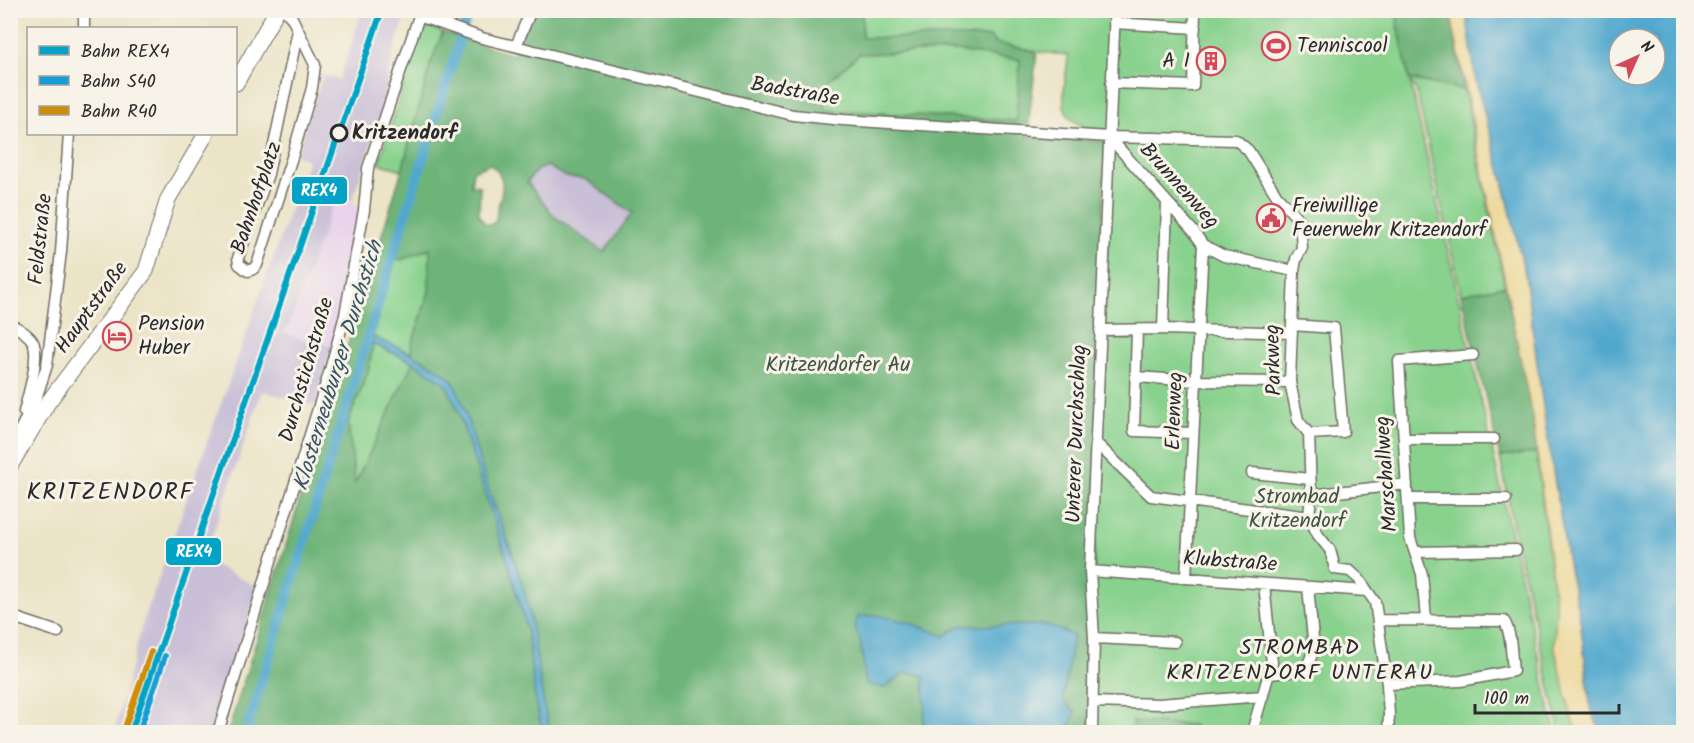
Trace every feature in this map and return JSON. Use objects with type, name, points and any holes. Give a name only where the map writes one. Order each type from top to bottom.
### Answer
[{"type":"main road","points":[[237,82],[278,10]]},
{"type":"main road","name":"Hauptstraße","points":[[10,466],[49,401],[146,271],[168,199],[205,135]]},
{"type":"street","points":[[84,10],[84,27]]},
{"type":"street","name":"Bahnhofplatz","points":[[285,10],[292,18],[298,30],[315,65],[312,88],[257,265],[248,271],[239,264],[238,258],[268,174],[298,30]]},
{"type":"street","points":[[516,46],[531,10]]},
{"type":"street","name":"Unterer Durchschlag","points":[[1092,732],[1094,638],[1090,571],[1115,10]]},
{"type":"street","points":[[1111,83],[1193,86],[1196,10]]},
{"type":"street","name":"Badstraße","points":[[420,13],[441,25],[482,38],[793,115],[1109,137],[1236,140],[1248,150],[1278,196],[1300,221],[1302,248],[1296,259],[1294,271]]},
{"type":"street","name":"Durchstichstraße","points":[[218,732],[330,370],[345,315],[364,210],[368,168],[420,13]]},
{"type":"street","points":[[1114,24],[1195,28]]},
{"type":"street","name":"Feldstraße","points":[[10,449],[36,399],[47,365],[60,252],[69,135]]},
{"type":"street","name":"Brunnenweg","points":[[1109,137],[1203,245],[1224,256],[1294,271]]},
{"type":"street","points":[[1163,329],[1167,202]]},
{"type":"street","name":"Erlenweg","points":[[1186,578],[1203,245]]},
{"type":"street","name":"Parkweg","points":[[1294,271],[1290,382],[1298,420],[1309,434],[1311,495],[1309,517]]},
{"type":"street","points":[[10,324],[22,330],[33,342],[35,360],[20,430]]},
{"type":"street","points":[[1100,330],[1197,331],[1334,328],[1343,432],[1309,434]]},
{"type":"street","points":[[1137,330],[1134,431],[1193,433]]},
{"type":"street","name":"Marschallweg","points":[[1426,620],[1422,574],[1410,538],[1399,360],[1473,355]]},
{"type":"street","points":[[1137,377],[1196,381],[1290,382]]},
{"type":"street","points":[[1405,439],[1494,439]]},
{"type":"street","points":[[1096,443],[1151,496],[1309,517],[1318,535],[1330,550],[1335,569],[1350,571],[1359,579],[1375,602],[1387,684],[1388,732]]},
{"type":"street","points":[[1252,473],[1310,479]]},
{"type":"street","points":[[1311,495],[1407,484]]},
{"type":"street","points":[[1409,499],[1506,498]]},
{"type":"street","points":[[1416,552],[1516,550]]},
{"type":"street","name":"Klubstraße","points":[[1090,571],[1367,591]]},
{"type":"street","points":[[1252,732],[1272,663],[1264,584]]},
{"type":"street","points":[[1270,675],[1306,670],[1314,649],[1308,587]]},
{"type":"street","points":[[10,616],[58,632]]},
{"type":"street","points":[[1378,620],[1504,621],[1513,671],[1461,681],[1387,684]]},
{"type":"street","points":[[1094,638],[1175,642]]},
{"type":"street","points":[[1094,702],[1159,704],[1263,696]]},
{"type":"shaded area","points":[[362,11],[396,11],[406,17],[395,46],[388,75],[387,98],[352,200],[336,196],[288,327],[282,332],[311,343],[312,341],[332,346],[315,406],[262,391],[204,560],[258,587],[212,732],[114,732],[143,622],[308,160],[296,155],[323,75],[339,80]]},
{"type":"shaded area","points":[[547,166],[566,177],[585,179],[632,213],[604,252],[554,216],[527,182],[537,170]]},
{"type":"shaded area","points":[[336,196],[352,201],[359,209],[332,346],[312,341],[311,343],[282,332],[288,327]]},
{"type":"green space","name":"Kritzendorfer Au","points":[[530,11],[862,11],[862,38],[990,37],[995,43],[1037,52],[1027,136],[1105,141],[1090,732],[1068,732],[1075,712],[1063,700],[1073,635],[1047,625],[959,626],[944,636],[911,623],[855,628],[884,688],[905,673],[924,675],[925,710],[922,732],[550,732],[527,603],[513,554],[488,489],[451,379],[411,353],[429,292],[430,248],[401,260],[394,258],[371,340],[373,344],[368,372],[348,422],[355,483],[413,362],[446,384],[457,408],[509,566],[527,631],[536,706],[543,732],[228,732],[402,170],[431,62],[443,32],[513,55]],"holes":[[[957,51],[1020,60],[1016,121],[825,110],[828,82],[859,54]],[[490,164],[501,178],[502,191],[496,221],[492,224],[485,224],[479,215],[480,186],[471,185],[473,171]],[[547,166],[566,177],[585,179],[632,213],[604,252],[554,216],[527,182],[537,170]]]},
{"type":"green space","name":"Strombad Kritzendorf","points":[[862,11],[1399,11],[1397,20],[1409,79],[1464,90],[1505,286],[1461,294],[1416,89],[1410,81],[1555,732],[1192,732],[1193,725],[1132,722],[1131,732],[1094,732],[1093,572],[1112,135],[1082,126],[1075,122],[1066,111],[1064,91],[1068,55],[1037,52],[995,43],[990,37],[862,38]]},
{"type":"green space","points":[[1399,11],[1450,11],[1464,90],[1409,79],[1397,20]]},
{"type":"green space","points":[[430,27],[443,32],[431,63],[402,170],[379,163],[418,32]]},
{"type":"green space","points":[[957,51],[1020,60],[1017,121],[825,110],[828,82],[859,54]]},
{"type":"green space","points":[[431,248],[429,292],[411,353],[373,337],[394,257],[401,260]]},
{"type":"green space","points":[[1505,286],[1533,420],[1536,453],[1500,457],[1461,294]]},
{"type":"green space","points":[[373,344],[413,362],[355,485],[348,423],[368,372]]},
{"type":"green space","points":[[1536,453],[1556,610],[1554,646],[1573,722],[1581,732],[1560,732],[1518,550],[1500,457]]},
{"type":"green space","points":[[1132,722],[1194,725],[1192,732],[1131,732]]},
{"type":"sand","points":[[1450,11],[1466,11],[1476,82],[1504,184],[1525,274],[1546,428],[1569,569],[1580,618],[1591,711],[1601,732],[1581,732],[1573,722],[1554,646],[1556,610],[1533,420]]},
{"type":"water","points":[[1466,11],[1683,11],[1683,732],[1601,732],[1591,711],[1580,618],[1569,569],[1546,428],[1525,274],[1504,184],[1476,82]]},
{"type":"water","points":[[373,337],[413,354],[432,365],[455,384],[527,602],[550,732],[543,732],[536,706],[527,631],[509,566],[457,408],[446,384],[413,362],[373,344],[371,340]]},
{"type":"water","points":[[877,615],[911,623],[944,636],[959,626],[1047,625],[1073,635],[1063,700],[1075,712],[1068,732],[922,732],[925,710],[924,675],[905,673],[884,688],[866,684],[860,639],[855,628],[858,617]]},
{"type":"waterway","name":"Klosterneuburger Durchstich","points":[[246,732],[469,10]]},
{"type":"rail line","name":"REX4","points":[[131,732],[382,10]]},
{"type":"rail line","name":"R40","points":[[124,730],[151,652]]},
{"type":"rail line","name":"S40","points":[[139,732],[165,656]]},
{"type":"place","name":"Tenniscool","points":[[1276,46]]},
{"type":"place","name":"A I","points":[[1211,61]]},
{"type":"place","name":"Kritzendorf","points":[[339,133]]},
{"type":"place","name":"Freiwillige Feuerwehr Kritzendorf","points":[[1271,218]]},
{"type":"place","name":"Pension Huber","points":[[117,336]]},
{"type":"district","name":"KRITZENDORF","points":[[110,492]]},
{"type":"district","name":"STROMBAD KRITZENDORF UNTERAU","points":[[1300,660]]}]
